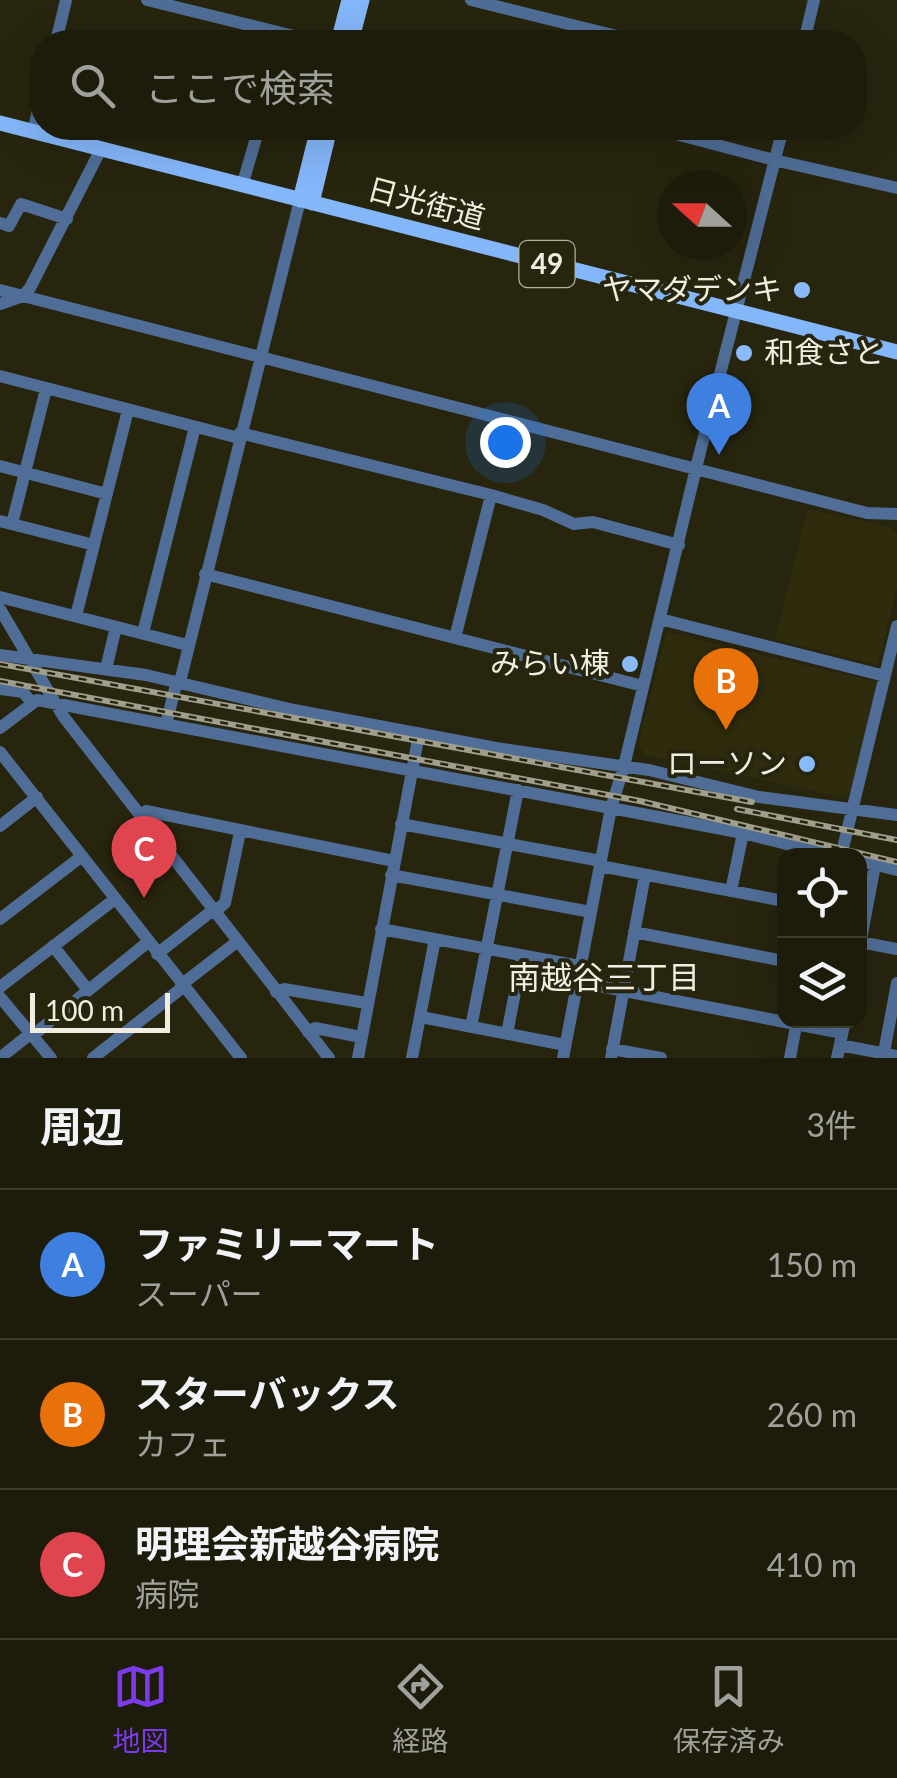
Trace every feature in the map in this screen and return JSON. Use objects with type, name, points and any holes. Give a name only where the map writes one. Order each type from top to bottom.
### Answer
[{"type":"main road","points":[[341,30],[349,0]]},
{"type":"main road","points":[[354,30],[362,0]]},
{"type":"main road","name":"日光街道","points":[[0,123],[30,131]]},
{"type":"main road","name":"日光街道","points":[[63,140],[897,352]]},
{"type":"main road","points":[[306,201],[316,140]]},
{"type":"main road","points":[[306,201],[326,140]]},
{"type":"street","points":[[59,30],[66,0]]},
{"type":"street","points":[[147,0],[253,30]]},
{"type":"street","points":[[470,0],[592,30]]},
{"type":"street","points":[[807,30],[814,0]]},
{"type":"street","points":[[242,186],[255,140]]},
{"type":"street","points":[[698,140],[897,188]]},
{"type":"street","points":[[420,1017],[507,1034],[564,1052],[610,808],[624,766],[780,140]]},
{"type":"street","points":[[0,304],[23,296],[101,150]]},
{"type":"street","points":[[166,724],[260,357],[306,201]]},
{"type":"street","points":[[0,224],[9,226],[20,204],[67,219]]},
{"type":"street","points":[[0,290],[867,512],[896,516]]},
{"type":"street","points":[[0,378],[491,496],[544,510],[574,524],[593,522],[679,544]]},
{"type":"street","points":[[46,389],[25,472],[6,522],[94,545]]},
{"type":"street","points":[[76,616],[128,410]]},
{"type":"street","points":[[143,634],[195,427]]},
{"type":"street","points":[[0,466],[107,494]]},
{"type":"street","points":[[455,638],[491,496]]},
{"type":"street","points":[[205,574],[643,686]]},
{"type":"street","points":[[0,597],[187,645]]},
{"type":"street","points":[[0,609],[54,703],[329,1058]]},
{"type":"street","points":[[660,619],[884,676]]},
{"type":"street","points":[[106,670],[116,626]]},
{"type":"street","points":[[840,848],[897,626]]},
{"type":"street","points":[[0,655],[178,682],[294,710],[624,766],[759,796],[897,815]]},
{"type":"street","points":[[0,689],[22,692],[32,703]]},
{"type":"street","points":[[0,728],[37,700],[743,833],[805,848]]},
{"type":"street","points":[[358,1058],[419,734]]},
{"type":"street","points":[[0,752],[242,1058]]},
{"type":"street","points":[[471,1027],[518,790]]},
{"type":"street","points":[[0,826],[37,797]]},
{"type":"street","points":[[140,816],[146,811],[498,894],[591,912]]},
{"type":"street","points":[[401,824],[777,900]]},
{"type":"street","points":[[0,1058],[88,990],[226,903],[240,832]]},
{"type":"street","points":[[731,891],[743,833]]},
{"type":"street","points":[[0,919],[82,856]]},
{"type":"street","points":[[867,863],[897,870]]},
{"type":"street","points":[[867,896],[875,865]]},
{"type":"street","points":[[644,875],[612,1053],[660,1058]]},
{"type":"street","points":[[0,988],[115,899]]},
{"type":"street","points":[[381,929],[580,966]]},
{"type":"street","points":[[634,932],[777,960]]},
{"type":"street","points":[[412,1058],[435,939]]},
{"type":"street","points":[[93,1058],[238,941]]},
{"type":"street","points":[[867,945],[897,949]]},
{"type":"street","points":[[53,946],[88,990]]},
{"type":"street","points":[[507,1034],[522,956]]},
{"type":"street","points":[[578,982],[777,1019]]},
{"type":"street","points":[[812,1028],[888,1056],[897,983]]},
{"type":"street","points":[[276,992],[284,989],[366,1003]]},
{"type":"street","points":[[0,997],[50,1058]]},
{"type":"street","points":[[308,1032],[315,1028],[362,1037]]},
{"type":"street","points":[[790,1058],[795,1028]]},
{"type":"shaded area","points":[[807,509],[889,527],[897,534],[897,589],[878,665],[775,639]]},
{"type":"shaded area","points":[[666,632],[876,682],[850,793],[843,797],[645,755],[638,744]]},
{"type":"railway","points":[[0,664],[752,802]]},
{"type":"railway","points":[[0,681],[640,801],[897,862]]},
{"type":"railway","points":[[737,809],[897,840]]},
{"type":"place","name":"ヤマダデンキ","points":[[802,290]]},
{"type":"place","name":"和食さと","points":[[744,353]]},
{"type":"place","name":"ファミリーマート","points":[[719,455]]},
{"type":"place","name":"みらい棟","points":[[630,664]]},
{"type":"place","name":"スターバックス","points":[[726,730]]},
{"type":"place","name":"ローソン","points":[[807,764]]},
{"type":"place","name":"明理会新越谷病院","points":[[144,898]]},
{"type":"district","name":"南越谷三丁目","points":[[604,978]]}]
